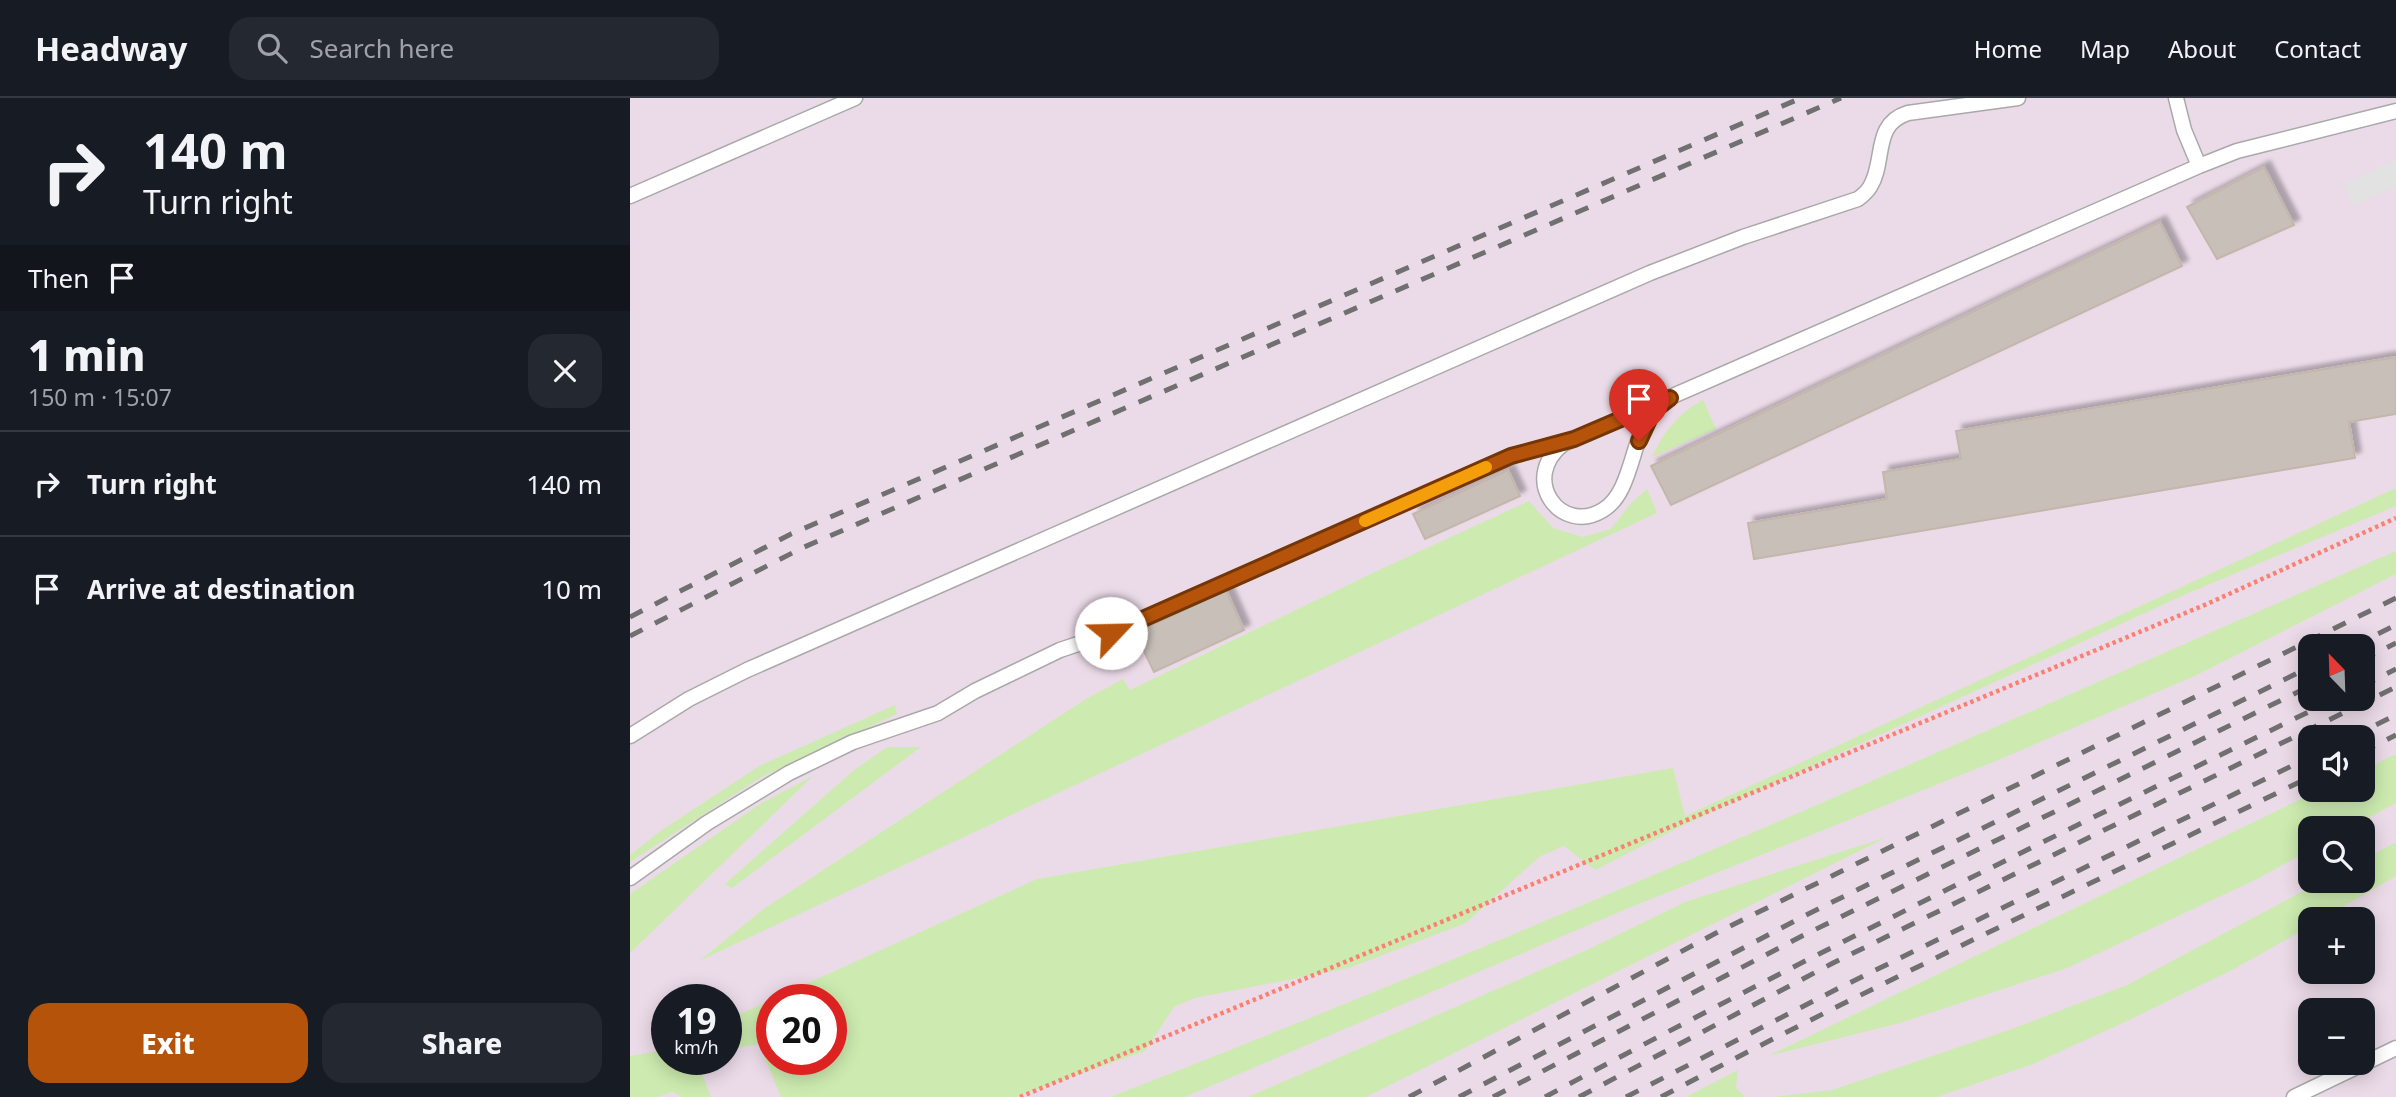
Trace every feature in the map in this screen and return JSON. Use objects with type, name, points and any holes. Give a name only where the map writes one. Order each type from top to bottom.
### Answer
[{"type":"lane","points":[[630,196],[855,98]]},
{"type":"lane","points":[[630,736],[689,699],[747,670],[1637,278],[1743,237],[1858,199],[1869,189],[1887,127],[1895,117],[2018,98]]},
{"type":"lane","points":[[2176,98],[2184,130],[2199,166]]},
{"type":"lane","points":[[1670,398],[1660,404],[1648,418],[1615,500],[1605,509],[1580,517],[1568,514],[1549,498],[1544,474],[1547,462],[1553,452],[1563,444],[2236,151],[2396,111]]},
{"type":"lane","points":[[630,878],[707,823],[789,773],[853,742],[938,713],[975,691],[1060,650],[1111,633],[1511,456],[1574,439]]},
{"type":"lane","points":[[2294,1097],[2396,1048]]},
{"type":"path","points":[[1020,1097],[2207,604],[2396,518]]},
{"type":"shaded area","points":[[630,98],[2396,98],[2396,1097],[630,1097]]},
{"type":"shaded area","points":[[2396,159],[2396,186],[2354,206],[2344,184]]},
{"type":"green space","points":[[1703,400],[1716,429],[1652,457],[1672,424]]},
{"type":"green space","points":[[2396,488],[2396,506],[2184,595],[1686,824],[1595,870],[1564,846],[1539,857],[1466,923],[1349,968],[1195,998],[1174,1007],[1145,1051],[1015,1097],[781,1097],[772,1075],[847,1075],[847,984],[806,984],[1037,879],[1673,768],[1685,816]]},
{"type":"green space","points":[[1647,489],[1657,513],[699,961],[765,908],[1086,699],[1123,679],[1130,690],[1529,501],[1553,528],[1583,537],[1611,529],[1630,504]]},
{"type":"green space","points":[[2396,551],[2396,574],[2197,675],[1996,761],[1624,910],[1185,1097],[1110,1097],[1595,900]]},
{"type":"green space","points":[[895,705],[897,714],[760,778],[630,862],[630,855],[659,832],[759,766]]},
{"type":"green space","points":[[887,747],[921,747],[732,888],[725,884],[853,771]]},
{"type":"green space","points":[[2396,754],[2396,803],[2372,816],[2298,816],[2298,857],[2255,880],[2067,968],[1900,1023],[1768,1056],[2298,801],[2375,802],[2375,764]]},
{"type":"green space","points":[[813,776],[630,953],[630,894],[760,804]]},
{"type":"green space","points":[[1887,837],[1366,1097],[1248,1097],[1587,950],[1685,902]]},
{"type":"green space","points":[[2396,842],[2396,876],[2375,888],[2375,853]]},
{"type":"green space","points":[[2300,893],[2367,893],[2343,907],[2298,907],[2298,933],[2236,968],[2033,1064],[1937,1097],[1774,1097],[1832,1090],[2009,1030],[2127,985]]},
{"type":"green space","points":[[756,1007],[756,1045],[742,1047],[742,1013]]},
{"type":"green space","points":[[651,1052],[651,1075],[702,1075],[711,1097],[681,1097],[673,1092],[657,1097],[630,1097],[630,1056]]},
{"type":"green space","points":[[1738,1070],[1736,1088],[1745,1097],[1686,1097]]},
{"type":"building","points":[[2264,167],[2294,225],[2217,259],[2187,207]]},
{"type":"building","points":[[2160,222],[2182,266],[1671,505],[1651,466]]},
{"type":"building","points":[[2396,357],[2396,414],[2349,422],[2355,458],[1754,559],[1748,523],[1887,499],[1883,472],[1961,459],[1956,431]]},
{"type":"building","points":[[1508,470],[1520,496],[1425,539],[1413,514]]},
{"type":"building","points":[[1226,590],[1244,630],[1154,672],[1135,633]]},
{"type":"railway","points":[[630,617],[791,534],[1801,98]]},
{"type":"railway","points":[[630,636],[802,548],[1841,98]]},
{"type":"railway","points":[[1409,1097],[1716,933],[2396,598]]},
{"type":"railway","points":[[2375,635],[2396,625]]},
{"type":"railway","points":[[2375,654],[2396,643]]},
{"type":"railway","points":[[2375,680],[2396,669]]},
{"type":"railway","points":[[1459,1097],[1806,915],[2298,673]]},
{"type":"railway","points":[[1579,1097],[1833,963],[2396,687]]},
{"type":"railway","points":[[1493,1097],[1802,936],[2298,692]]},
{"type":"railway","points":[[1545,1097],[2038,844],[2310,711]]},
{"type":"railway","points":[[2375,725],[2396,715]]},
{"type":"railway","points":[[2375,746],[2396,735]]},
{"type":"railway","points":[[1626,1097],[1837,989],[2298,763]]},
{"type":"railway","points":[[1661,1097],[1903,974],[2298,783]]},
{"type":"slow traffic","points":[[1365,521],[1486,467]]},
{"type":"route","points":[[1111,633],[1511,456],[1574,439],[1670,398],[1653,411],[1639,441]]}]
